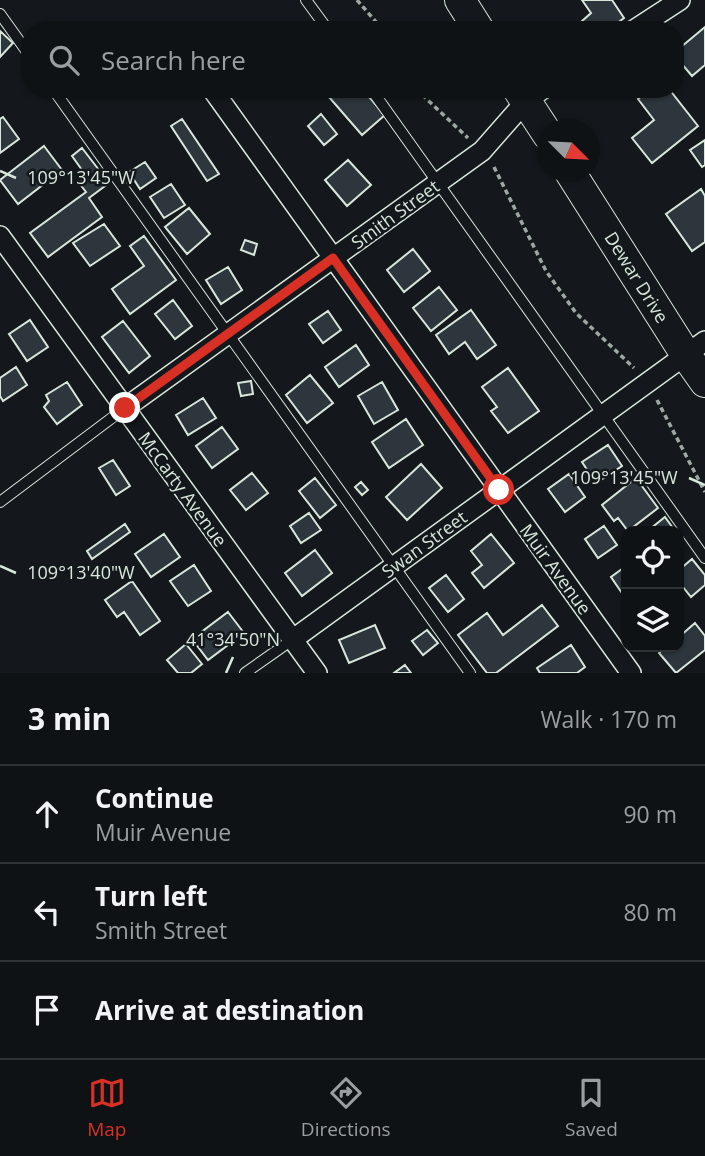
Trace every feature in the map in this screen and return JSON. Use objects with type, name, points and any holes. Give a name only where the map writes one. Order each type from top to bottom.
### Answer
[{"type":"main road","points":[[460,0],[474,21]]},
{"type":"main road","points":[[531,98],[541,119]]},
{"type":"main road","name":"Dewar Drive","points":[[577,182],[695,348],[705,382]]},
{"type":"street","points":[[648,21],[680,0]]},
{"type":"street","name":"Muir Avenue","points":[[218,98],[631,673]]},
{"type":"street","name":"Smith Street","points":[[125,408],[482,151],[525,98]]},
{"type":"street","name":"McCarty Avenue","points":[[0,236],[317,673]]},
{"type":"street","name":"Swan Street","points":[[292,640],[695,348]]},
{"type":"lane","points":[[306,0],[321,21]]},
{"type":"lane","points":[[0,14],[21,43]]},
{"type":"lane","points":[[60,98],[470,673]]},
{"type":"lane","points":[[377,98],[705,558]]},
{"type":"lane","name":"Smith Street","points":[[0,502],[125,408]]},
{"type":"lane","name":"Swan Street","points":[[245,673],[292,640]]},
{"type":"path","points":[[357,0],[375,21]]},
{"type":"path","points":[[426,98],[482,151],[499,174],[547,271],[576,313],[647,382],[705,492]]},
{"type":"building","points":[[582,0],[612,0],[624,18],[620,21],[582,21],[591,13]]},
{"type":"building","points":[[705,27],[705,65],[692,76],[684,67],[684,44]]},
{"type":"building","points":[[0,31],[13,43],[0,57]]},
{"type":"building","points":[[330,98],[370,98],[385,115],[362,135]]},
{"type":"building","points":[[676,98],[698,126],[652,163],[632,138],[654,120],[638,99]]},
{"type":"building","points":[[321,114],[337,134],[324,145],[308,126]]},
{"type":"building","points":[[3,117],[19,139],[0,153],[0,119]]},
{"type":"building","points":[[182,119],[219,174],[207,181],[171,126]]},
{"type":"building","points":[[705,140],[705,165],[702,167],[690,150]]},
{"type":"building","points":[[44,146],[62,170],[18,204],[0,180]]},
{"type":"building","points":[[82,148],[109,183],[89,198],[102,217],[48,257],[30,233],[86,192],[79,183],[87,177],[72,156]]},
{"type":"building","points":[[348,160],[371,185],[347,206],[325,180]]},
{"type":"building","points":[[145,162],[156,178],[140,189],[129,172]]},
{"type":"building","points":[[171,184],[185,205],[164,218],[150,197]]},
{"type":"building","points":[[701,189],[705,196],[705,242],[692,251],[666,214]]},
{"type":"building","points":[[189,208],[210,234],[187,254],[165,227]]},
{"type":"building","points":[[104,224],[120,246],[90,266],[73,243]]},
{"type":"building","points":[[144,236],[176,280],[130,314],[112,289],[144,266],[130,246]]},
{"type":"building","points":[[245,240],[257,244],[254,255],[241,250]]},
{"type":"building","points":[[413,249],[430,271],[404,292],[387,270]]},
{"type":"building","points":[[228,267],[242,290],[221,304],[206,280]]},
{"type":"building","points":[[439,287],[457,310],[431,331],[413,308]]},
{"type":"building","points":[[173,300],[192,326],[175,339],[155,314]]},
{"type":"building","points":[[471,310],[496,345],[477,359],[465,342],[449,354],[436,335]]},
{"type":"building","points":[[328,311],[341,330],[323,343],[309,324]]},
{"type":"building","points":[[30,320],[48,347],[27,361],[9,334]]},
{"type":"building","points":[[123,321],[150,356],[129,373],[102,337]]},
{"type":"building","points":[[356,345],[369,365],[339,387],[325,367]]},
{"type":"building","points":[[16,367],[27,385],[3,401],[0,396],[0,378]]},
{"type":"building","points":[[508,368],[539,411],[508,433],[491,411],[497,407],[482,387]]},
{"type":"building","points":[[310,375],[333,403],[307,423],[286,395]]},
{"type":"building","points":[[251,381],[253,394],[241,396],[238,383]]},
{"type":"building","points":[[67,382],[82,405],[57,424],[44,407],[49,401],[46,395]]},
{"type":"building","points":[[382,382],[398,410],[374,424],[358,396]]},
{"type":"building","points":[[203,398],[216,418],[188,435],[176,415]]},
{"type":"building","points":[[406,419],[423,445],[389,468],[372,442]]},
{"type":"building","points":[[222,427],[238,449],[212,468],[196,446]]},
{"type":"building","points":[[608,445],[622,466],[596,483],[582,462]]},
{"type":"building","points":[[113,460],[130,486],[116,495],[99,468]]},
{"type":"building","points":[[421,464],[442,488],[407,520],[386,497]]},
{"type":"building","points":[[252,473],[268,493],[246,510],[230,490]]},
{"type":"building","points":[[569,474],[585,497],[565,512],[548,489]]},
{"type":"building","points":[[315,478],[336,505],[320,518],[299,491]]},
{"type":"building","points":[[636,478],[658,508],[635,526],[624,526],[618,518],[614,521],[602,505]]},
{"type":"building","points":[[361,482],[368,490],[362,495],[355,487]]},
{"type":"building","points":[[309,513],[321,530],[301,543],[290,526]]},
{"type":"building","points":[[665,517],[671,526],[654,526]]},
{"type":"building","points":[[125,524],[130,532],[92,559],[87,551]]},
{"type":"building","points":[[604,526],[617,545],[598,558],[585,539]]},
{"type":"building","points":[[164,534],[180,557],[151,577],[135,554]]},
{"type":"building","points":[[491,534],[514,563],[484,588],[472,573],[482,565],[471,551]]},
{"type":"building","points":[[315,550],[332,573],[302,596],[285,573]]},
{"type":"building","points":[[692,559],[705,575],[705,585],[691,597],[684,588],[684,566]]},
{"type":"building","points":[[194,565],[211,591],[188,606],[170,581]]},
{"type":"building","points":[[621,570],[621,592],[611,577]]},
{"type":"building","points":[[446,575],[464,599],[448,612],[429,588]]},
{"type":"building","points":[[132,581],[160,621],[140,635],[124,612],[117,617],[105,600]]},
{"type":"building","points":[[542,605],[558,626],[496,673],[487,673],[458,635],[487,613],[503,635]]},
{"type":"building","points":[[228,612],[244,633],[208,660],[192,639]]},
{"type":"building","points":[[695,623],[705,636],[705,650],[676,673],[659,653],[684,652],[684,633]]},
{"type":"building","points":[[375,625],[385,648],[349,663],[339,640]]},
{"type":"building","points":[[427,630],[438,643],[423,655],[412,641]]},
{"type":"building","points":[[186,644],[202,664],[191,673],[178,673],[167,660]]},
{"type":"building","points":[[571,645],[585,667],[577,673],[540,673],[537,668]]},
{"type":"building","points":[[405,665],[411,673],[394,673]]},
{"type":"route","points":[[125,408],[333,258],[499,490]]}]
